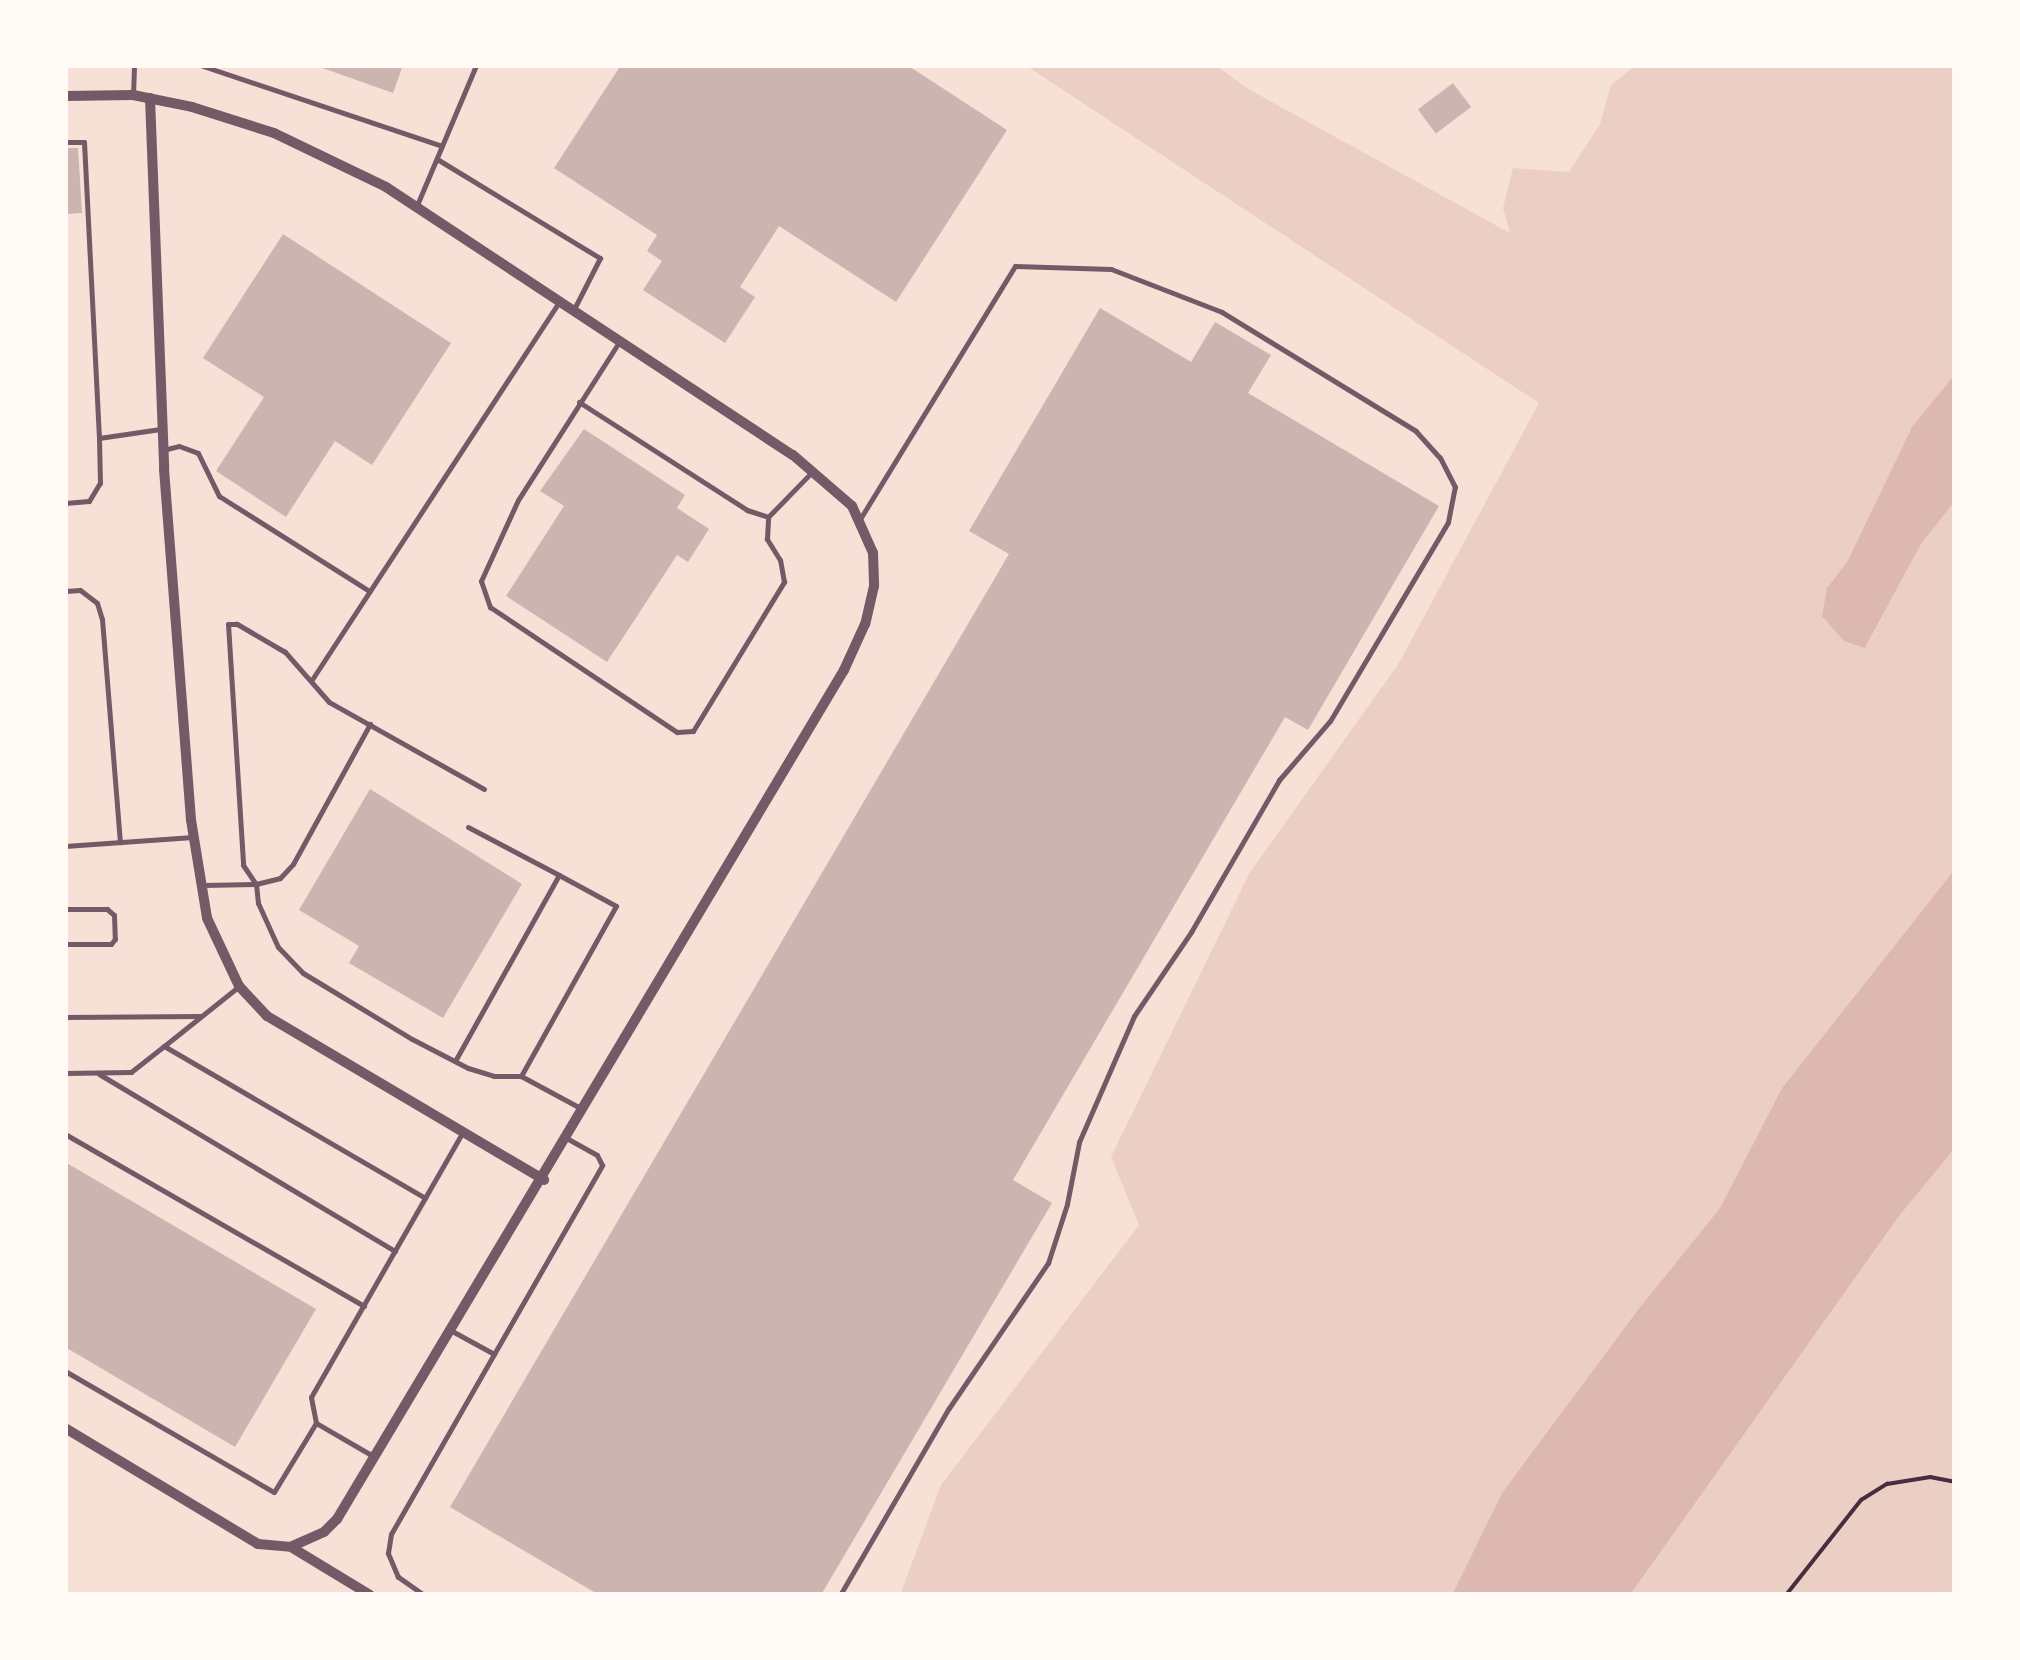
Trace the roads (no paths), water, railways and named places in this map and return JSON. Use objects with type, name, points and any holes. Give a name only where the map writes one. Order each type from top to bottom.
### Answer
[{"type":"street","points":[[65,96],[150,98],[274,134],[330,157],[417,205],[813,471],[840,492],[860,519],[873,553],[874,586],[858,643],[544,1180],[337,1519],[324,1532],[291,1547]]},
{"type":"street","points":[[150,98],[163,450],[193,837],[200,885],[214,936],[240,986],[288,1032],[544,1180]]},
{"type":"street","points":[[65,1428],[258,1544],[291,1547],[370,1595]]},
{"type":"lane","points":[[133,95],[134,65]]},
{"type":"lane","points":[[200,65],[442,146]]},
{"type":"lane","points":[[417,205],[476,65]]},
{"type":"lane","points":[[65,142],[84,142],[100,483],[89,501],[65,503]]},
{"type":"lane","points":[[437,158],[600,258],[575,308]]},
{"type":"lane","points":[[840,1595],[949,1408],[1048,1263],[1067,1204],[1079,1142],[1134,1016],[1190,932],[1279,780],[1330,721],[1448,522],[1455,487],[1440,458],[1416,432],[1222,312],[1110,269],[1015,266],[860,519]]},
{"type":"lane","points":[[310,681],[562,299]]},
{"type":"lane","points":[[621,339],[532,474],[481,581],[490,607],[676,732],[693,731],[784,582],[780,560],[767,539],[768,516],[813,471]]},
{"type":"lane","points":[[579,402],[747,510],[768,516]]},
{"type":"lane","points":[[99,438],[162,429]]},
{"type":"lane","points":[[163,450],[179,446],[198,453],[219,496],[368,591]]},
{"type":"lane","points":[[65,591],[80,590],[97,603],[102,619],[120,842]]},
{"type":"lane","points":[[484,789],[329,702],[286,652],[237,624],[228,624],[243,866],[256,884],[258,903],[278,947],[303,973],[455,1062],[494,1076],[521,1076],[584,1110]]},
{"type":"lane","points":[[200,885],[256,884],[280,878],[293,864],[370,724]]},
{"type":"lane","points":[[468,828],[616,906],[521,1076]]},
{"type":"lane","points":[[65,846],[193,837]]},
{"type":"lane","points":[[455,1062],[558,876]]},
{"type":"lane","points":[[65,909],[107,909],[114,915],[115,939],[111,944],[65,944]]},
{"type":"lane","points":[[65,1073],[131,1072],[240,986]]},
{"type":"lane","points":[[65,1017],[202,1016]]},
{"type":"lane","points":[[164,1046],[425,1198]]},
{"type":"lane","points":[[99,1074],[395,1251]]},
{"type":"lane","points":[[65,1371],[274,1492],[316,1424],[311,1397],[463,1132]]},
{"type":"lane","points":[[65,1134],[364,1306]]},
{"type":"lane","points":[[424,1595],[398,1577],[388,1553],[391,1534],[602,1165],[598,1156],[568,1139]]},
{"type":"lane","points":[[452,1331],[494,1354]]},
{"type":"lane","points":[[316,1424],[375,1458]]}]
